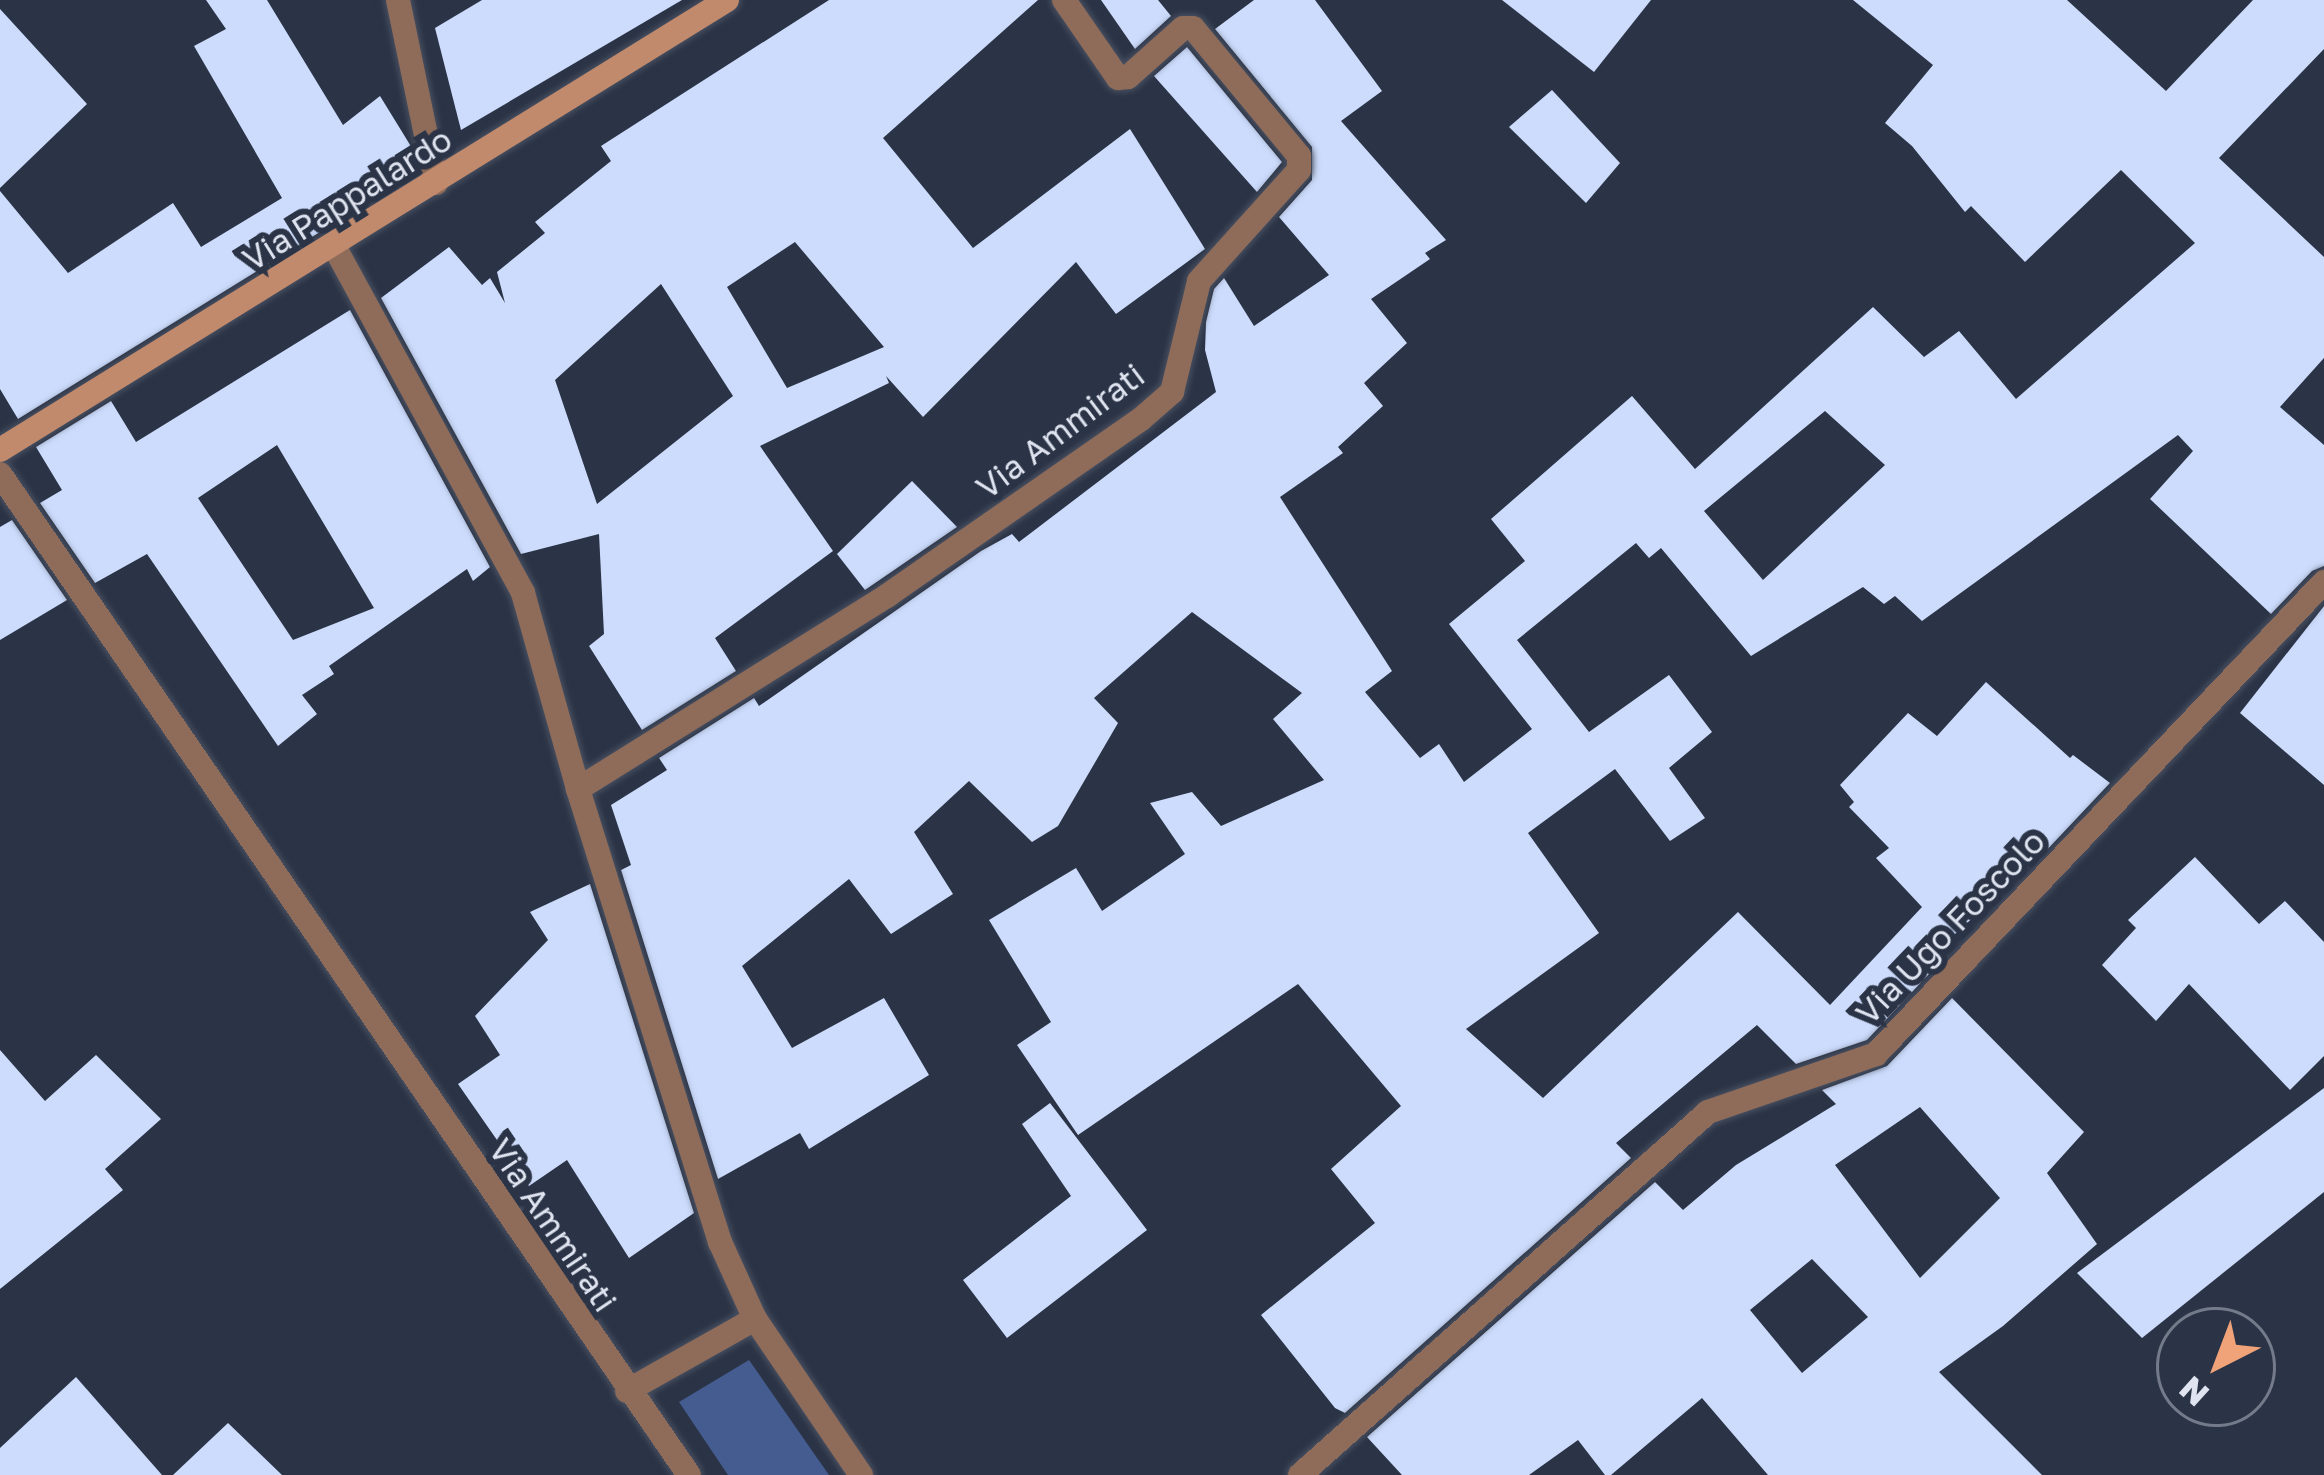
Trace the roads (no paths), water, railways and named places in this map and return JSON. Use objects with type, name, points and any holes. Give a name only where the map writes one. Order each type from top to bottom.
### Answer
[{"type":"main road","name":"Via Pappalardo","points":[[0,450],[727,0]]},
{"type":"street","points":[[398,0],[436,183]]},
{"type":"street","name":"Via Ammirati","points":[[578,789],[888,595],[1121,434],[1172,392],[1199,281],[1299,170],[1300,156],[1193,28],[1183,28],[1128,77],[1118,77],[1064,0]]},
{"type":"street","points":[[334,246],[523,593],[578,789],[720,1242],[755,1319],[861,1475]]},
{"type":"street","name":"Via Ammirati","points":[[0,474],[689,1475]]},
{"type":"street","name":"Via Ugo Foscolo","points":[[1300,1475],[1708,1112],[1876,1054],[2324,583]]},
{"type":"street","points":[[627,1391],[755,1319]]}]
